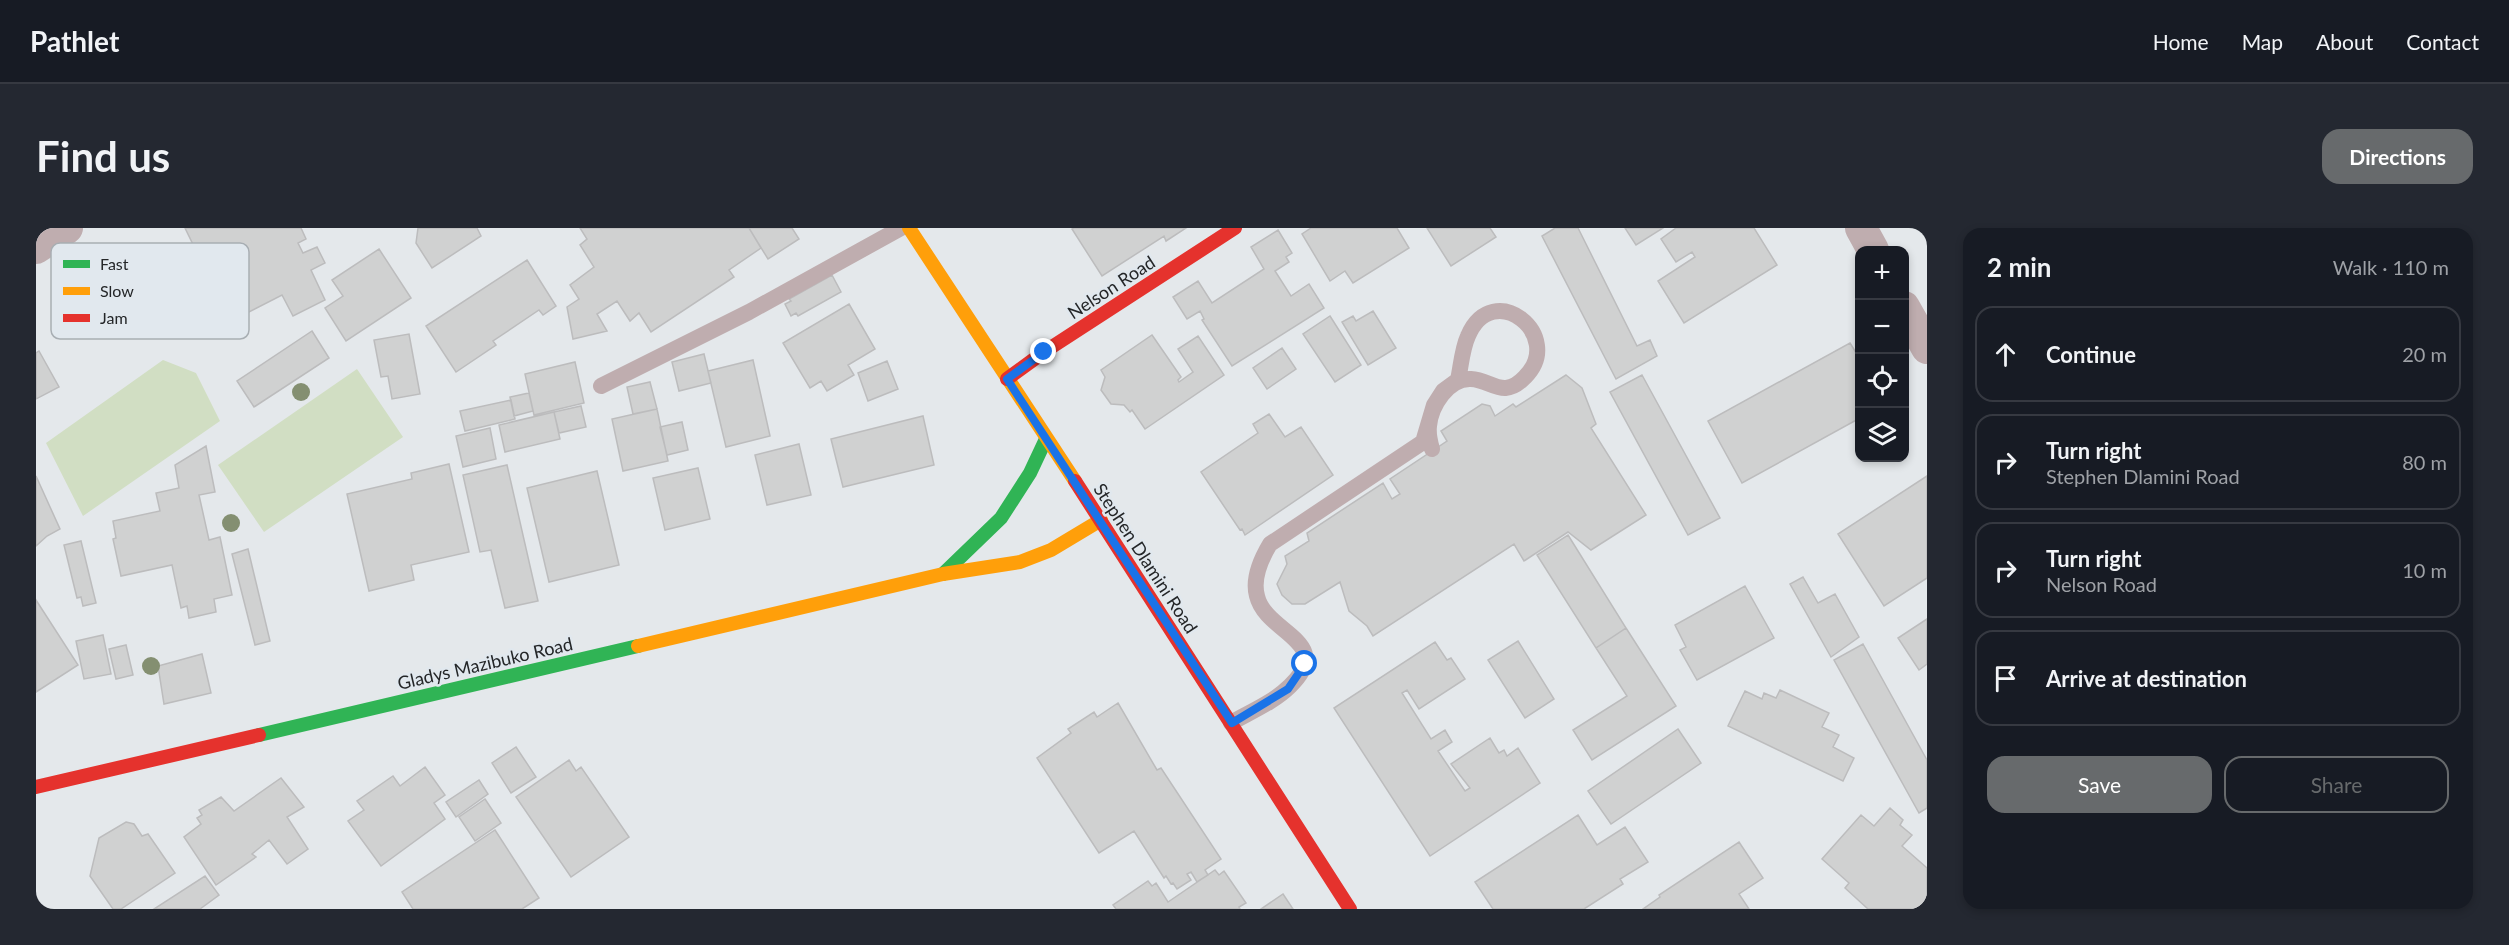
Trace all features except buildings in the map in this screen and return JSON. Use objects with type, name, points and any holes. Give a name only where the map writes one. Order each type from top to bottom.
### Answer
[{"type":"street","points":[[36,248],[67,228]]},
{"type":"street","name":"Stephen Dlamini Road","points":[[909,228],[1101,520],[1350,909]]},
{"type":"street","name":"Nelson Road","points":[[1007,379],[1044,352],[1235,228]]},
{"type":"street","points":[[1861,228],[1871,246]]},
{"type":"street","points":[[1909,314],[1927,348]]},
{"type":"street","points":[[942,574],[1001,518],[1030,473],[1046,439]]},
{"type":"street","name":"Gladys Mazibuko Road","points":[[36,787],[942,574],[1029,559],[1066,542],[1101,520]]},
{"type":"lane","points":[[601,386],[749,312],[901,228]]},
{"type":"lane","points":[[1232,723],[1288,689],[1305,664],[1306,655],[1300,644],[1262,607],[1257,596],[1256,579],[1262,557],[1270,544],[1423,442],[1434,405],[1443,391],[1458,380],[1467,336],[1476,322],[1485,314],[1495,311],[1519,316],[1532,328],[1536,341],[1537,352],[1528,375],[1519,384],[1503,389],[1474,379],[1463,379],[1454,384],[1435,406],[1429,428],[1432,449]]},
{"type":"green space","points":[[163,360],[196,373],[220,421],[83,516],[46,443]]},
{"type":"green space","points":[[357,369],[403,437],[264,532],[218,465]]},
{"type":"traffic: fast","points":[[943,574],[1001,518],[1030,473],[1046,439]]},
{"type":"traffic: fast","points":[[259,735],[638,646]]},
{"type":"traffic: slow","points":[[909,228],[1075,481]]},
{"type":"traffic: slow","points":[[638,646],[943,574],[1020,562],[1051,550],[1101,520]]},
{"type":"traffic: jam","points":[[1007,379],[1044,352],[1235,228]]},
{"type":"traffic: jam","points":[[1075,481],[1350,909]]},
{"type":"traffic: jam","points":[[36,787],[259,735]]},
{"type":"route","points":[[1044,352],[1007,379],[1232,723],[1288,689],[1300,675],[1305,664]]}]
